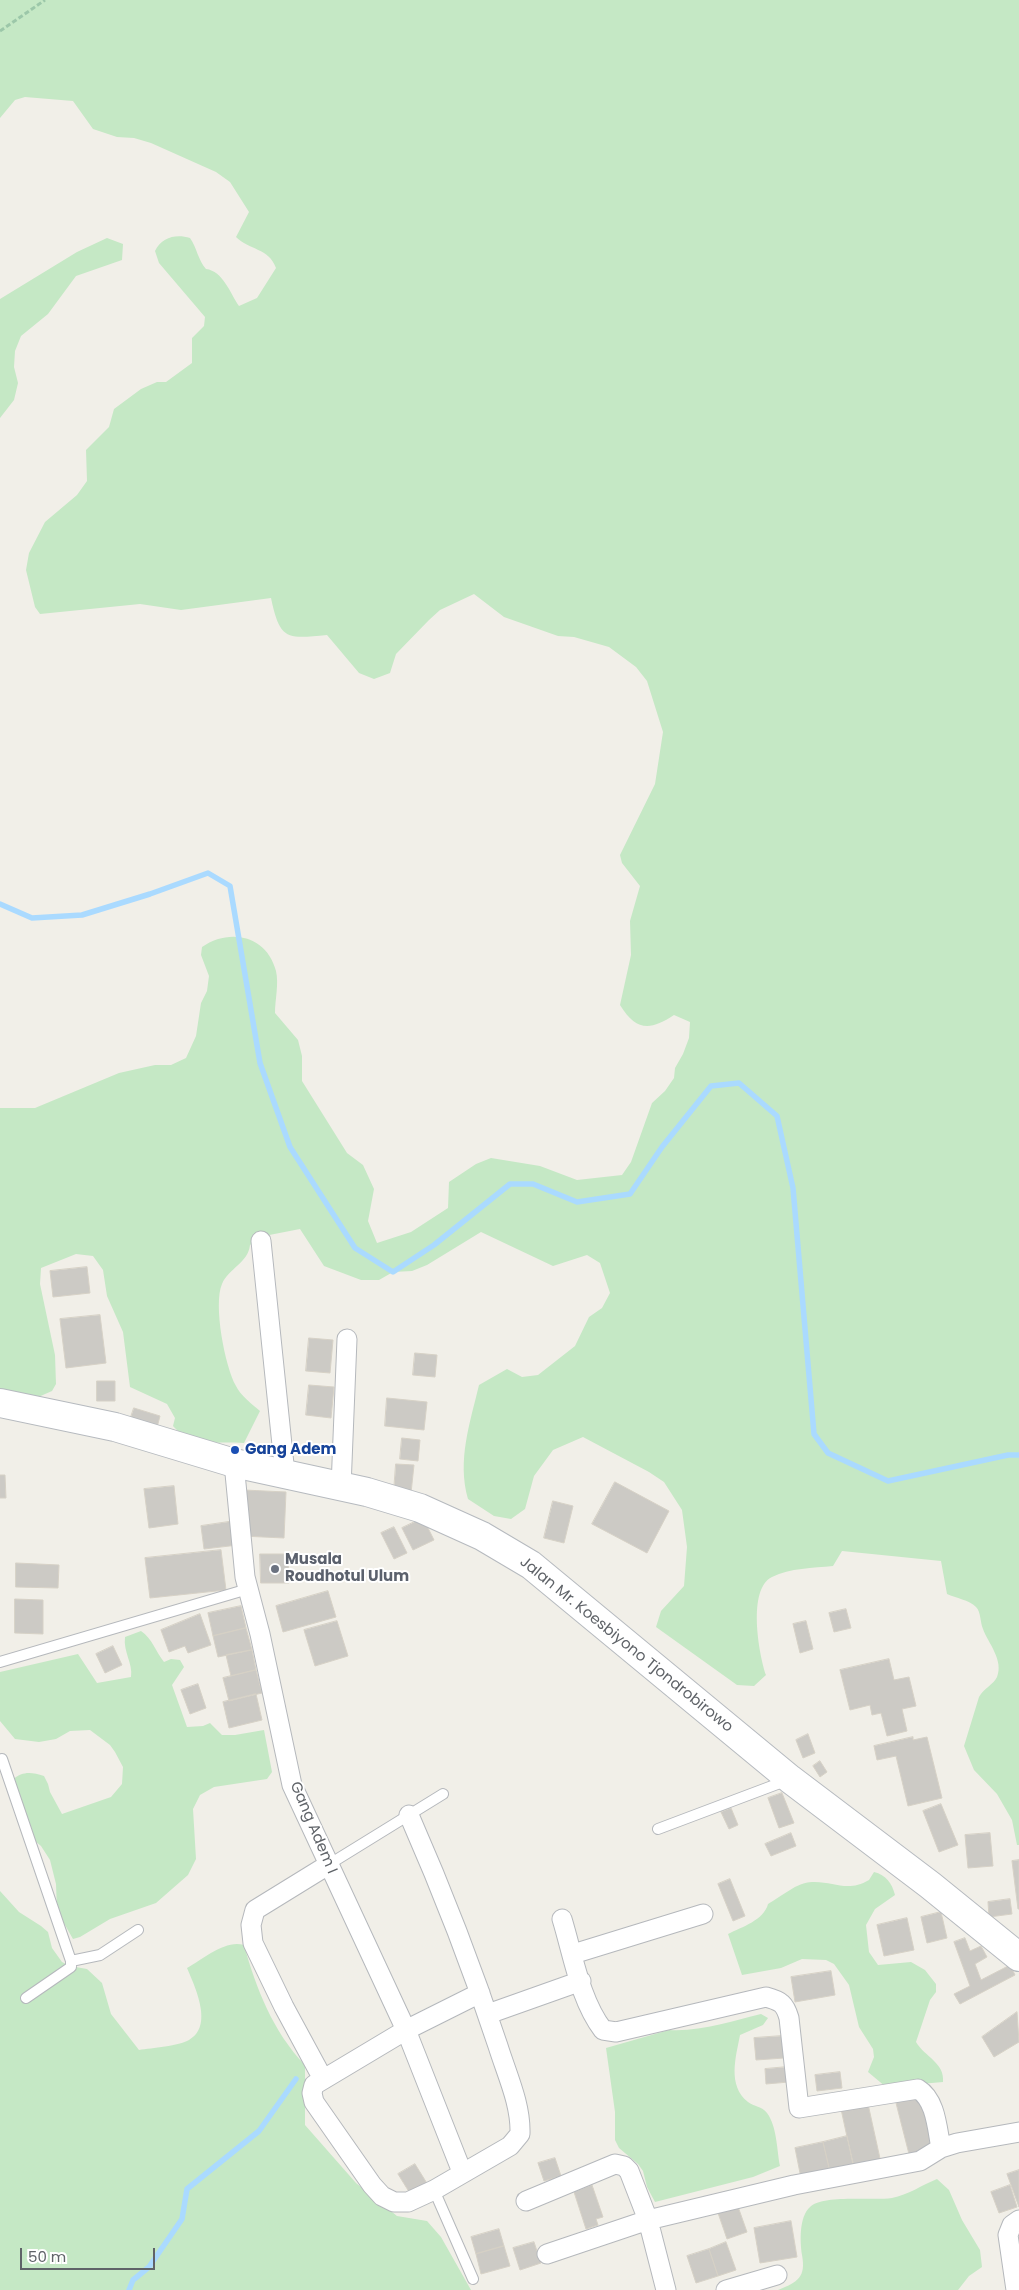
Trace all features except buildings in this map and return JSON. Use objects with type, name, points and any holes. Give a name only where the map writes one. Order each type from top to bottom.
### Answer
[{"type":"main road","name":"Jalan Mr. Koesbiyono Tjondrobirowo","points":[[0,1403],[115,1427],[234,1463],[341,1487],[420,1508],[482,1536],[531,1565],[790,1780],[930,1885],[1019,1957]]},
{"type":"street","points":[[261,1241],[285,1474]]},
{"type":"street","points":[[341,1487],[347,1338]]},
{"type":"street","name":"Gang Adem I","points":[[234,1463],[241,1555],[292,1785],[406,2030],[462,2172]]},
{"type":"street","points":[[409,1814],[444,1894],[488,2014],[519,2110],[520,2134],[510,2146],[462,2172],[434,2190],[408,2202],[394,2202],[382,2196],[314,2102],[312,2093],[314,2085],[406,2030],[480,1993]]},
{"type":"street","points":[[323,2079],[284,2007],[252,1943],[250,1935],[256,1910],[328,1865]]},
{"type":"street","points":[[573,1954],[703,1914]]},
{"type":"street","points":[[562,1919],[595,2019],[604,2030],[616,2032],[766,1997],[779,2000],[785,2006],[789,2018],[799,2108],[918,2088],[925,2093],[933,2110],[941,2148]]},
{"type":"street","points":[[488,2014],[581,1981]]},
{"type":"street","points":[[547,2254],[648,2220],[794,2185],[920,2161],[941,2148],[957,2143],[1019,2132]]},
{"type":"street","points":[[526,2201],[615,2164],[624,2166],[629,2171],[648,2220],[666,2290]]},
{"type":"street","points":[[1016,2290],[1008,2235],[1012,2224],[1019,2220]]},
{"type":"street","points":[[735,2289],[777,2275]]},
{"type":"lane","points":[[0,1662],[248,1588]]},
{"type":"lane","points":[[1,1757],[71,1961],[71,1967],[26,1998]]},
{"type":"lane","points":[[658,1829],[790,1780]]},
{"type":"lane","points":[[328,1865],[443,1794]]},
{"type":"lane","points":[[71,1961],[100,1955],[138,1930]]},
{"type":"lane","points":[[434,2190],[473,2279]]},
{"type":"path","points":[[0,31],[45,0]]},
{"type":"green space","points":[[0,0],[1019,0],[1019,1845],[1017,1845],[1012,1820],[997,1794],[974,1770],[964,1746],[979,1697],[997,1677],[999,1671],[997,1658],[983,1629],[976,1607],[947,1594],[941,1561],[842,1551],[833,1566],[794,1570],[772,1577],[764,1584],[757,1608],[760,1653],[766,1675],[754,1686],[737,1685],[656,1627],[661,1611],[684,1586],[687,1547],[682,1510],[664,1482],[583,1437],[553,1450],[534,1476],[525,1509],[511,1519],[494,1516],[468,1499],[465,1484],[464,1456],[479,1385],[507,1369],[522,1377],[538,1375],[575,1346],[589,1317],[602,1308],[610,1293],[600,1263],[587,1255],[553,1266],[481,1232],[427,1265],[412,1271],[393,1272],[379,1280],[361,1280],[324,1266],[300,1229],[259,1237],[250,1245],[249,1251],[242,1261],[225,1278],[220,1293],[219,1306],[224,1351],[232,1377],[240,1393],[260,1411],[244,1443],[206,1442],[188,1437],[173,1426],[175,1418],[167,1404],[130,1387],[123,1332],[107,1296],[103,1270],[93,1256],[76,1254],[41,1268],[40,1284],[55,1355],[56,1384],[52,1391],[36,1398],[0,1389],[0,1108],[35,1108],[119,1073],[155,1065],[171,1065],[186,1058],[196,1036],[201,1003],[207,991],[209,976],[201,955],[202,947],[213,941],[235,937],[246,938],[264,949],[271,959],[277,976],[275,1013],[298,1040],[302,1056],[302,1081],[347,1153],[363,1165],[374,1189],[368,1221],[377,1243],[411,1232],[448,1208],[449,1182],[476,1164],[491,1158],[540,1166],[577,1180],[622,1175],[631,1162],[652,1103],[665,1091],[674,1078],[675,1068],[689,1038],[690,1022],[674,1015],[658,1024],[644,1026],[632,1020],[620,1005],[631,955],[630,921],[640,886],[622,863],[620,855],[655,784],[663,732],[647,681],[636,667],[609,647],[574,637],[558,636],[504,617],[474,594],[440,610],[396,654],[390,673],[374,679],[359,673],[327,635],[302,637],[287,634],[278,622],[271,598],[181,610],[140,604],[40,614],[35,607],[26,570],[29,553],[45,522],[77,495],[87,481],[86,450],[109,427],[114,409],[141,389],[157,382],[166,382],[192,363],[192,338],[204,326],[205,317],[159,263],[155,251],[158,246],[161,242],[170,238],[180,236],[190,238],[203,265],[206,269],[222,278],[239,306],[257,298],[276,268],[273,261],[264,253],[236,237],[249,212],[230,182],[216,172],[151,143],[134,138],[117,137],[93,129],[73,101],[25,97],[15,100],[0,118]]},
{"type":"green space","points":[[107,238],[123,244],[122,260],[76,276],[48,314],[21,336],[15,351],[14,367],[18,383],[14,400],[0,418],[0,299],[77,252]]},
{"type":"green space","points":[[141,1631],[151,1641],[164,1662],[171,1659],[180,1660],[184,1667],[172,1685],[187,1727],[203,1726],[210,1723],[222,1735],[235,1735],[264,1730],[272,1772],[267,1779],[214,1787],[200,1795],[193,1809],[196,1859],[188,1875],[156,1903],[110,1919],[80,1937],[73,1939],[57,1911],[56,1884],[50,1860],[41,1846],[22,1830],[18,1823],[12,1780],[27,1773],[44,1776],[62,1814],[111,1797],[122,1784],[123,1767],[110,1745],[90,1730],[70,1731],[56,1739],[39,1742],[15,1739],[0,1721],[0,1672],[78,1654],[97,1683],[131,1677],[131,1667],[125,1648],[125,1637]]},
{"type":"green space","points":[[874,1872],[888,1880],[895,1895],[875,1909],[866,1925],[869,1952],[878,1965],[911,1962],[925,1970],[936,1984],[936,1992],[930,2000],[916,2042],[938,2065],[943,2075],[943,2082],[886,2087],[868,2072],[874,2057],[873,2049],[859,2027],[849,1985],[834,1964],[826,1960],[802,1959],[781,1968],[742,1975],[728,1934],[757,1919],[766,1910],[768,1904],[801,1884],[820,1882],[840,1886],[854,1886],[869,1880]]},
{"type":"green space","points":[[0,1891],[19,1912],[48,1932],[52,1948],[62,1962],[70,1966],[87,1969],[102,1983],[111,2014],[139,2050],[179,2044],[189,2040],[196,2034],[200,2026],[200,2006],[198,1995],[187,1968],[222,1947],[237,1944],[244,1945],[267,2009],[284,2038],[305,2065],[305,2125],[356,2183],[397,2216],[427,2221],[441,2237],[471,2290],[0,2290]]},
{"type":"green space","points":[[761,2014],[768,2018],[763,2025],[740,2035],[735,2061],[735,2079],[741,2095],[750,2104],[765,2111],[770,2118],[775,2132],[780,2166],[753,2177],[655,2202],[647,2187],[643,2171],[638,2164],[619,2148],[615,2140],[615,2112],[606,2048],[669,2030],[704,2028]]},
{"type":"green space","points":[[937,2179],[949,2190],[962,2220],[980,2250],[982,2267],[969,2276],[958,2290],[778,2290],[799,2278],[803,2269],[801,2230],[806,2211],[810,2207],[816,2203],[836,2199],[883,2199],[898,2197]]},
{"type":"waterway","points":[[0,904],[32,918],[82,915],[150,894],[208,873],[230,886],[260,1063],[290,1147],[355,1248],[393,1272],[434,1245],[510,1184],[533,1184],[577,1202],[630,1194],[662,1147],[711,1086],[739,1083],[777,1116],[793,1188],[814,1434],[828,1453],[888,1481],[1008,1455],[1019,1455]]},
{"type":"waterway","points":[[129,2290],[133,2280],[149,2267],[182,2219],[187,2189],[259,2131],[296,2079]]},
{"type":"place","name":"Gang Adem","points":[[235,1450]]},
{"type":"place","name":"Musala Roudhotul Ulum","points":[[275,1569]]}]
